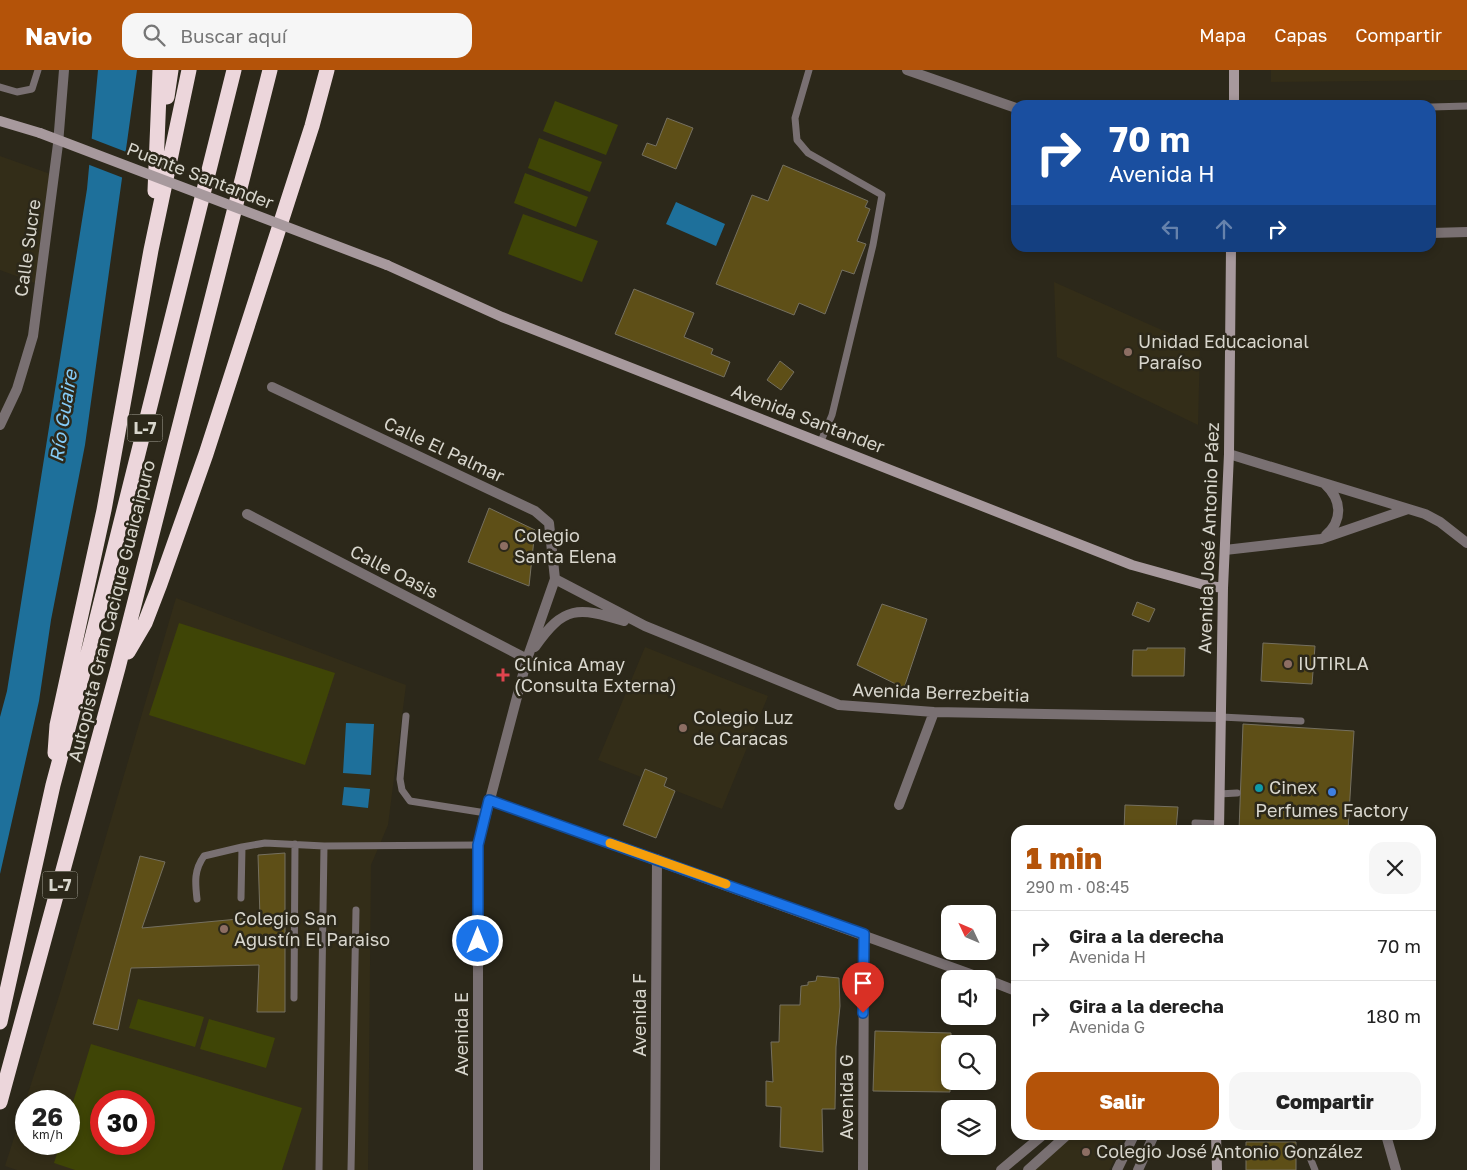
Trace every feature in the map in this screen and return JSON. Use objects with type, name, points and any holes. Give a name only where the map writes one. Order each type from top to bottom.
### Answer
[{"type":"highway","points":[[151,250],[158,148],[160,70]]},
{"type":"highway","points":[[158,148],[171,70]]},
{"type":"highway","points":[[53,785],[57,724],[104,510],[151,250],[189,70]]},
{"type":"highway","name":"Autopista Gran Cacique Guaicaipuro","points":[[0,1022],[53,785],[90,646],[234,70]]},
{"type":"highway","name":"Autopista Gran Cacique Guaicaipuro","points":[[0,1102],[118,668],[270,70]]},
{"type":"highway","points":[[118,668],[145,622],[206,454],[312,126],[326,70]]},
{"type":"highway","points":[[312,126],[336,70]]},
{"type":"street","name":"Calle Sucre","points":[[0,425],[17,389],[33,336],[58,144],[64,70]]},
{"type":"street","points":[[907,70],[1011,106]]},
{"type":"street","points":[[1234,70],[1234,100]]},
{"type":"street","name":"Puente Santander","points":[[0,121],[40,133],[387,265]]},
{"type":"street","points":[[1436,233],[1467,232]]},
{"type":"street","name":"Avenida José Antonio Páez","points":[[1219,825],[1223,588],[1229,454],[1231,252]]},
{"type":"street","name":"Avenida Santander","points":[[387,265],[502,317],[1132,565],[1204,585],[1223,588]]},
{"type":"street","name":"Calle El Palmar","points":[[272,387],[535,511],[549,524],[555,579]]},
{"type":"street","points":[[1229,454],[1425,514],[1440,522],[1467,543]]},
{"type":"street","points":[[1320,540],[1334,528],[1340,513],[1333,491],[1325,483]]},
{"type":"street","points":[[1225,550],[1320,540],[1408,509]]},
{"type":"street","name":"Calle Oasis","points":[[247,514],[527,659]]},
{"type":"street","name":"Avenida Berrezbeitia","points":[[555,579],[644,626],[839,705],[934,712],[1221,717]]},
{"type":"street","name":"Avenida E","points":[[478,1170],[478,845],[527,659],[555,579]]},
{"type":"street","name":"Avenida Berrezbeitia","points":[[527,659],[546,631],[557,621],[582,611],[595,612],[644,626]]},
{"type":"street","points":[[900,805],[934,712]]},
{"type":"street","points":[[489,800],[962,970]]},
{"type":"street","name":"Avenida F","points":[[655,1170],[657,859]]},
{"type":"street","name":"Avenida G","points":[[863,1170],[864,934]]},
{"type":"street","points":[[996,983],[1011,989]]},
{"type":"street","points":[[1001,1170],[1037,1140]]},
{"type":"street","points":[[1028,1170],[1061,1140]]},
{"type":"street","points":[[1117,1170],[1132,1140]]},
{"type":"street","points":[[1138,1170],[1152,1140]]},
{"type":"street","points":[[1216,1140],[1217,1170]]},
{"type":"street","points":[[1387,1140],[1396,1170]]},
{"type":"lane","points":[[0,87],[18,92],[32,89],[38,70]]},
{"type":"lane","points":[[809,70],[794,118],[797,140],[808,153],[882,195],[873,245],[849,337],[832,415],[821,441]]},
{"type":"lane","points":[[1436,107],[1467,106]]},
{"type":"lane","points":[[406,716],[400,779],[402,790],[410,800],[486,813]]},
{"type":"lane","points":[[1221,717],[1301,721]]},
{"type":"lane","points":[[1219,794],[1237,793]]},
{"type":"lane","points":[[1195,824],[1203,825]]},
{"type":"lane","points":[[197,900],[195,878],[197,866],[204,856],[242,847],[265,843],[324,846],[478,845]]},
{"type":"lane","points":[[294,998],[295,844]]},
{"type":"lane","points":[[320,1170],[324,846]]},
{"type":"lane","points":[[241,898],[242,847]]},
{"type":"lane","points":[[351,1170],[356,910]]},
{"type":"lane","points":[[1310,1155],[1315,1170]]},
{"type":"shaded area","points":[[1271,70],[1467,70],[1467,80],[1271,82]]},
{"type":"shaded area","points":[[0,156],[56,176],[40,285],[0,270]]},
{"type":"shaded area","name":"Unidad Educacional Paraíso","points":[[1054,282],[1200,347],[1198,425],[1057,357]]},
{"type":"shaded area","name":"Colegio San Agustín El Paraiso","points":[[176,598],[406,685],[388,825],[371,865],[368,1170],[17,1170],[5,1166],[15,1135],[15,1155],[80,1155],[80,1090],[29,1090],[60,993]]},
{"type":"shaded area","name":"Colegio Luz de Caracas","points":[[645,647],[768,696],[722,809],[598,760]]},
{"type":"shaded area","name":"Colegio José Antonio González","points":[[1067,1140],[1124,1140],[1109,1170],[1034,1170]]},
{"type":"green space","points":[[555,101],[618,125],[606,155],[543,131]]},
{"type":"green space","points":[[539,138],[602,162],[590,192],[528,168]]},
{"type":"green space","points":[[525,173],[588,197],[576,227],[514,203]]},
{"type":"green space","points":[[523,214],[598,241],[582,282],[508,254]]},
{"type":"green space","points":[[179,623],[335,673],[305,765],[149,715]]},
{"type":"green space","points":[[138,999],[204,1017],[195,1047],[129,1028]]},
{"type":"green space","points":[[209,1019],[275,1038],[266,1068],[200,1049]]},
{"type":"green space","points":[[91,1044],[302,1108],[282,1170],[75,1170],[54,1163],[57,1155],[80,1155],[80,1090],[77,1090]]},
{"type":"water","name":"Río Guaire","points":[[98,70],[137,70],[85,445],[51,620],[39,701],[0,874],[0,717],[7,691],[87,189]]},
{"type":"water","points":[[676,202],[725,224],[716,246],[666,224]]},
{"type":"water","points":[[346,723],[374,724],[371,775],[343,773]]},
{"type":"water","points":[[344,787],[370,789],[368,808],[342,805]]},
{"type":"pier","points":[[90,138],[129,153],[126,179],[87,164]]},
{"type":"building","points":[[667,118],[693,128],[676,169],[642,155],[647,143],[656,146]]},
{"type":"building","points":[[783,165],[868,201],[865,207],[870,209],[857,241],[866,244],[854,274],[842,270],[825,314],[799,303],[794,315],[716,284],[752,195],[768,201]]},
{"type":"building","points":[[634,289],[694,313],[684,337],[713,349],[711,354],[730,362],[724,377],[615,334]]},
{"type":"building","points":[[780,361],[794,372],[781,390],[767,380]]},
{"type":"building","name":"Colegio Santa Elena","points":[[489,508],[535,530],[529,586],[468,562]]},
{"type":"building","points":[[1137,602],[1155,609],[1149,622],[1132,615]]},
{"type":"building","points":[[882,604],[927,619],[904,688],[857,665]]},
{"type":"building","name":"IUTIRLA","points":[[1263,643],[1315,646],[1312,684],[1261,681]]},
{"type":"building","points":[[1147,648],[1185,648],[1184,676],[1132,676],[1133,650],[1147,650]]},
{"type":"building","points":[[1243,724],[1354,731],[1348,825],[1239,825]]},
{"type":"building","points":[[645,769],[667,778],[664,786],[675,791],[656,838],[623,825]]},
{"type":"building","points":[[1125,805],[1178,807],[1176,825],[1124,825]]},
{"type":"building","points":[[285,853],[285,1012],[257,1012],[259,965],[131,968],[118,1030],[93,1024],[140,856],[165,862],[142,928],[260,917],[258,855]]},
{"type":"building","points":[[817,976],[839,978],[840,1006],[836,1047],[835,1109],[822,1109],[823,1152],[780,1147],[781,1107],[766,1106],[766,1081],[773,1082],[771,1042],[779,1042],[780,1005],[800,1005],[801,986],[808,985],[808,982],[816,981]]},
{"type":"building","points":[[875,1031],[951,1033],[951,1035],[941,1035],[941,1090],[950,1090],[950,1092],[873,1091]]},
{"type":"building","points":[[1246,1142],[1296,1142],[1296,1170],[1246,1170]]},
{"type":"slow traffic","points":[[610,843],[726,884]]},
{"type":"place","name":"Unidad Educacional Paraíso","points":[[1128,352]]},
{"type":"place","name":"Colegio Santa Elena","points":[[504,546]]},
{"type":"place","name":"IUTIRLA","points":[[1288,664]]},
{"type":"place","name":"Clínica Amay (Consulta Externa)","points":[[503,675]]},
{"type":"place","name":"Colegio Luz de Caracas","points":[[683,728]]},
{"type":"place","name":"Cinex","points":[[1259,788]]},
{"type":"place","name":"Perfumes Factory","points":[[1332,792]]},
{"type":"place","name":"Colegio San Agustín El Paraiso","points":[[224,929]]},
{"type":"place","name":"Colegio José Antonio González","points":[[1086,1152]]},
{"type":"route","points":[[478,941],[478,845],[489,800],[864,934],[863,1013]]}]
